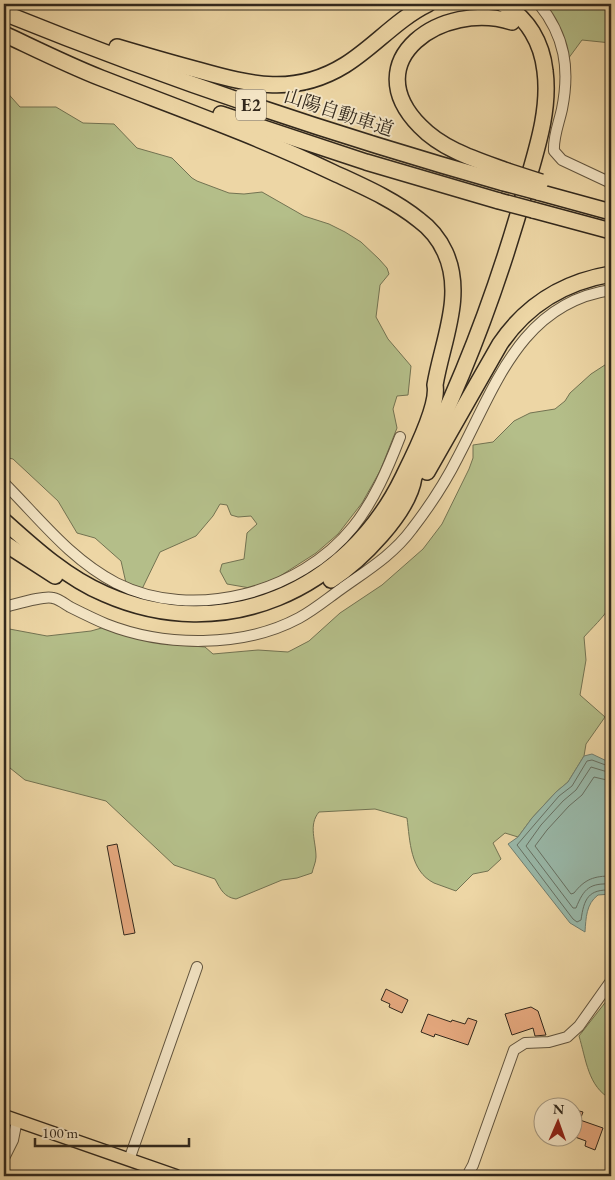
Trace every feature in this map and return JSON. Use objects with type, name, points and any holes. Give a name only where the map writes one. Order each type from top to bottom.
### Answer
[{"type":"highway","points":[[4,12],[239,82],[277,86],[308,82],[338,69],[363,52],[403,19],[428,4]]},
{"type":"highway","points":[[413,488],[414,477],[453,394],[492,294],[517,218],[543,118],[546,82],[542,52],[534,34],[525,22],[503,4]]},
{"type":"highway","points":[[4,521],[50,560],[100,592],[128,603],[157,611],[192,614],[230,611],[281,597],[318,578],[350,552],[367,534],[387,506],[402,480],[420,440],[437,394],[447,383],[455,366],[492,267],[522,168],[532,124],[536,96],[536,77],[533,60],[526,40],[510,21],[496,12],[480,6],[464,5]]},
{"type":"highway","points":[[445,8],[429,14],[410,32],[402,46],[396,74],[402,100],[415,121],[436,139],[505,177]]},
{"type":"highway","name":"山陽自動車道","points":[[4,12],[141,66],[245,103],[382,148],[505,177],[611,212]]},
{"type":"highway","points":[[4,33],[98,77],[241,132],[289,153],[366,188],[420,220],[442,246],[449,261],[452,274],[452,306],[436,380],[437,394]]},
{"type":"highway","name":"山陽自動車道","points":[[4,33],[222,114],[366,162],[611,231]]},
{"type":"highway","points":[[539,187],[611,203]]},
{"type":"highway","points":[[4,543],[97,602],[120,611],[150,619],[209,623],[260,614],[284,605],[306,595],[338,575],[380,538],[413,488],[422,481],[500,344],[512,327],[536,304],[560,289],[586,279],[611,274]]},
{"type":"main road","points":[[4,1116],[176,1176]]},
{"type":"street","points":[[539,4],[557,29],[564,59],[565,92],[554,151],[562,160],[611,182]]},
{"type":"street","points":[[4,607],[54,598],[79,612],[122,630],[166,639],[193,641],[222,640],[258,633],[275,629],[300,618],[383,560],[408,535],[451,472],[509,361],[527,335],[545,319],[572,302],[589,295],[611,290]]},
{"type":"street","points":[[4,483],[69,551],[109,579],[154,598],[212,600],[240,595],[273,585],[308,566],[333,548],[352,528],[365,509],[400,437]]},
{"type":"street","points":[[129,1160],[197,968]]},
{"type":"street","points":[[467,1176],[473,1165],[514,1050],[525,1044],[549,1042],[567,1037],[579,1026],[611,981]]},
{"type":"street","points":[[4,1158],[13,1140],[17,1120]]},
{"type":"green space","points":[[544,4],[611,4],[611,43],[582,40],[568,59],[560,30],[554,17]]},
{"type":"green space","points":[[4,89],[20,107],[56,107],[83,123],[114,124],[137,148],[172,158],[197,181],[229,193],[262,192],[304,216],[329,224],[345,232],[361,242],[387,268],[389,274],[380,285],[376,317],[388,339],[411,366],[408,395],[397,396],[393,409],[397,428],[380,471],[362,503],[338,534],[316,553],[277,578],[250,588],[227,584],[220,571],[222,564],[244,559],[247,533],[257,524],[251,516],[238,517],[231,515],[227,505],[220,504],[213,516],[196,536],[160,552],[142,589],[126,583],[121,561],[95,538],[77,533],[58,501],[13,459],[4,457]]},
{"type":"green space","points":[[611,361],[611,539],[608,564],[611,590],[609,607],[584,637],[586,660],[580,695],[605,717],[586,744],[584,756],[568,782],[532,818],[518,837],[505,833],[493,843],[501,859],[488,871],[473,874],[456,891],[434,883],[420,871],[413,855],[407,818],[375,809],[319,812],[313,828],[316,861],[312,873],[282,880],[236,899],[226,895],[215,879],[174,865],[106,801],[25,780],[5,764],[4,628],[47,636],[91,631],[105,627],[178,645],[205,647],[213,654],[258,650],[288,652],[309,641],[340,613],[382,585],[423,549],[442,524],[469,469],[473,458],[473,445],[493,442],[514,421],[530,413],[555,409],[591,374]]},
{"type":"green space","points":[[611,995],[611,1099],[603,1094],[593,1080],[586,1063],[579,1036]]},
{"type":"water","points":[[592,754],[611,763],[611,894],[598,895],[591,903],[587,912],[585,932],[570,923],[508,844],[518,837],[532,818],[568,782],[584,756]]},
{"type":"building","points":[[117,844],[135,933],[124,935],[107,846]]},
{"type":"building","points":[[386,989],[408,1000],[402,1013],[389,1007],[390,1004],[381,1000]]},
{"type":"building","points":[[531,1007],[538,1011],[546,1035],[535,1036],[533,1028],[512,1035],[505,1014]]},
{"type":"building","points":[[428,1014],[451,1022],[452,1020],[465,1024],[468,1018],[477,1021],[468,1045],[435,1034],[434,1037],[421,1032]]},
{"type":"building","points":[[582,1121],[603,1128],[595,1150],[585,1146],[586,1141],[582,1140]]}]
